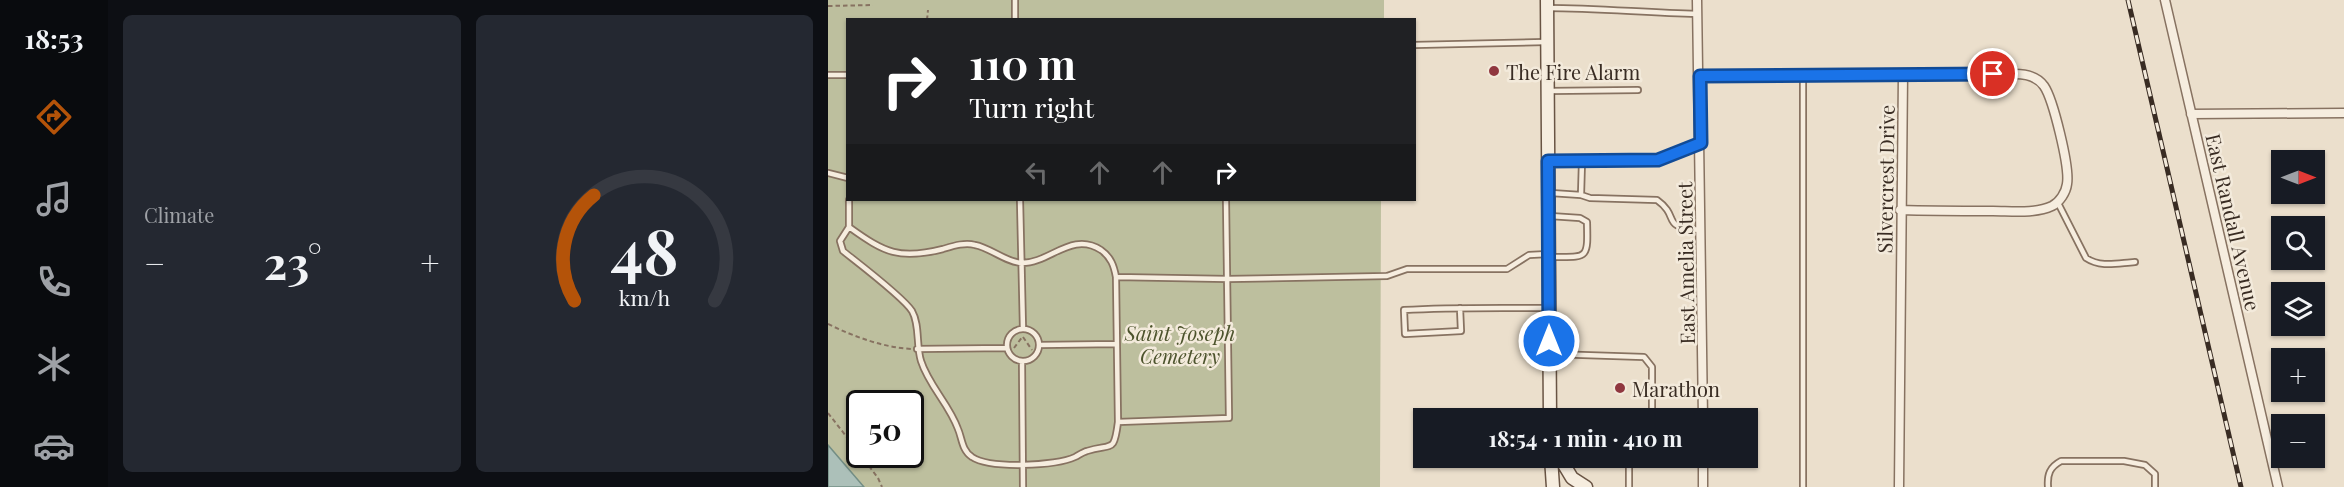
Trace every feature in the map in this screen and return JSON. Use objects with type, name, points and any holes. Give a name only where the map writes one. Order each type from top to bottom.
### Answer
[{"type":"main road","points":[[1547,4],[1550,408]]},
{"type":"main road","points":[[1552,468],[1553,487]]},
{"type":"main road","points":[[1566,468],[1572,478],[1586,487]]},
{"type":"street","name":"East Amelia Street","points":[[1697,0],[1701,143],[1703,408]]},
{"type":"street","name":"East Randall Avenue","points":[[2165,0],[2278,487]]},
{"type":"street","name":"Silvercrest Drive","points":[[1899,487],[1903,74]]},
{"type":"street","points":[[1700,76],[2027,74],[2036,78],[2043,85],[2048,96],[2065,163],[2067,184],[2058,203],[2044,209],[2027,211],[1900,210]]},
{"type":"street","points":[[2192,114],[2344,113]]},
{"type":"street","points":[[1703,468],[1703,487]]},
{"type":"lane","points":[[1015,0],[1016,18]]},
{"type":"lane","points":[[1547,4],[1623,12],[1697,14]]},
{"type":"lane","points":[[1416,45],[1547,42]]},
{"type":"lane","points":[[1803,74],[1803,487]]},
{"type":"lane","points":[[828,75],[846,75]]},
{"type":"lane","points":[[1548,91],[1638,90]]},
{"type":"lane","points":[[1548,161],[1658,160],[1701,143]]},
{"type":"lane","points":[[1581,195],[1582,160]]},
{"type":"lane","points":[[828,173],[846,178]]},
{"type":"lane","points":[[1548,193],[1581,195],[1590,198],[1657,200],[1664,205],[1673,225],[1679,229],[1701,230]]},
{"type":"lane","points":[[849,201],[849,227],[840,242],[843,251],[912,312],[916,326],[917,349],[922,366],[955,420],[968,453],[979,460],[1023,464],[1065,460],[1088,451],[1109,447],[1116,439],[1118,422],[1116,277],[1109,257],[1090,245],[1068,246],[1037,260],[1022,263],[1012,261],[974,244],[923,254],[900,254],[879,246],[849,227]]},
{"type":"lane","points":[[1020,201],[1023,329]]},
{"type":"lane","points":[[1118,422],[1229,418],[1226,201]]},
{"type":"lane","points":[[2058,203],[2086,258],[2094,263],[2106,264],[2135,262]]},
{"type":"lane","points":[[1116,277],[1228,279],[1387,276],[1407,269],[1507,268],[1529,255],[1580,257],[1585,254],[1588,239],[1586,220],[1548,216]]},
{"type":"lane","points":[[1460,308],[1461,331],[1405,334],[1404,310],[1460,308],[1549,308]]},
{"type":"lane","points":[[1023,329],[1036,335],[1039,345],[1032,359],[1022,362],[1012,358],[1007,350],[1008,337],[1023,329]]},
{"type":"lane","points":[[1039,345],[1116,345]]},
{"type":"lane","points":[[917,349],[1007,350]]},
{"type":"lane","points":[[1549,354],[1644,357],[1652,367],[1652,408]]},
{"type":"lane","points":[[1022,362],[1023,487]]},
{"type":"lane","points":[[2048,487],[2047,477],[2052,466],[2061,461],[2124,461],[2145,465],[2154,474],[2155,487]]},
{"type":"lane","points":[[1629,468],[1629,487]]},
{"type":"path","points":[[828,6],[873,5]]},
{"type":"path","points":[[927,18],[928,10]]},
{"type":"path","points":[[828,324],[855,337],[894,348],[917,349]]},
{"type":"path","points":[[1023,329],[1023,336],[1037,353]]},
{"type":"path","points":[[1007,350],[1015,348],[1023,336]]},
{"type":"path","points":[[828,413],[846,436]]},
{"type":"path","points":[[870,468],[882,487]]},
{"type":"green space","name":"Saint Joseph Cemetery","points":[[828,0],[1384,0],[1384,18],[846,18],[846,201],[1381,201],[1380,487],[864,487],[848,468],[924,468],[924,390],[846,390],[846,466],[828,445]]},
{"type":"water","points":[[828,445],[864,487],[828,487]]},
{"type":"railway","points":[[2128,0],[2241,487]]},
{"type":"place","name":"The Fire Alarm","points":[[1494,71]]},
{"type":"place","name":"Marathon","points":[[1620,388]]},
{"type":"route","points":[[1549,341],[1548,161],[1658,160],[1701,143],[1700,76],[1993,74]]}]
